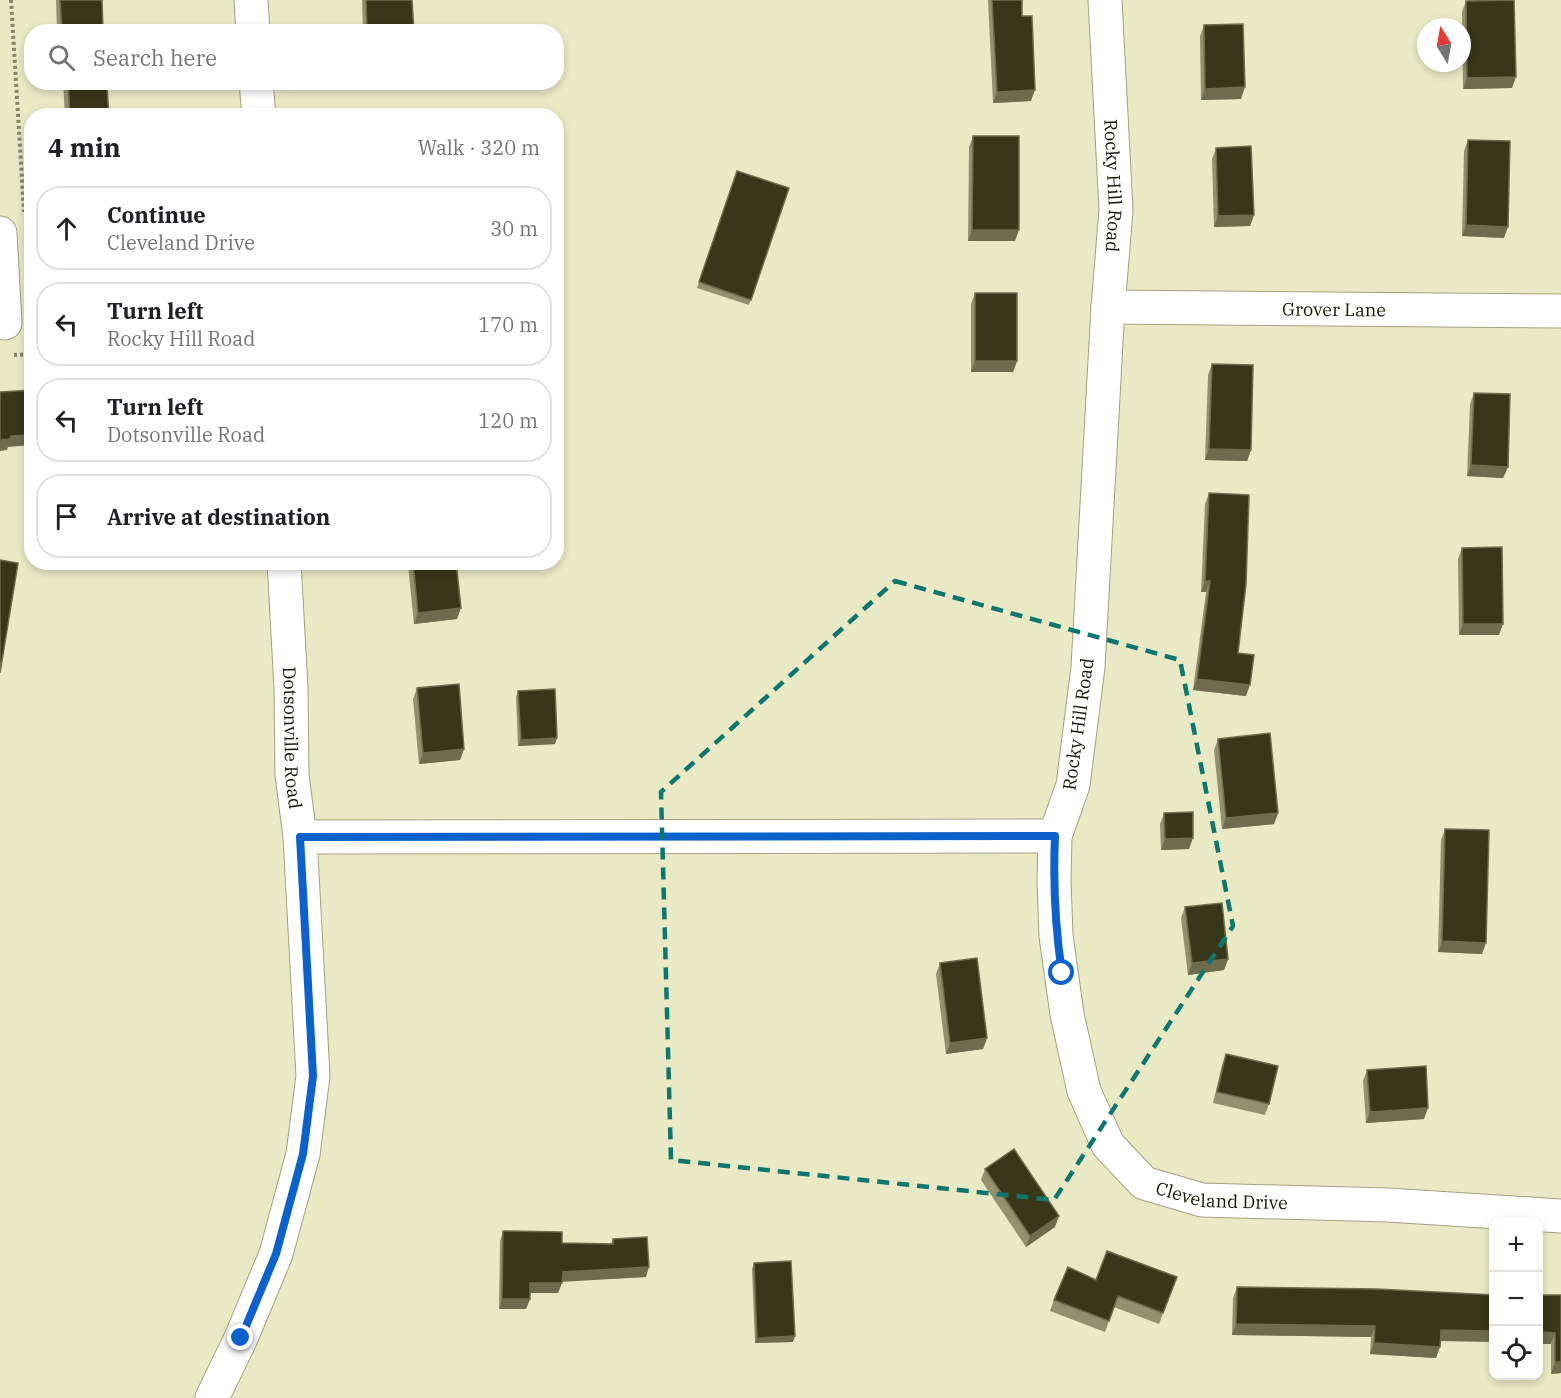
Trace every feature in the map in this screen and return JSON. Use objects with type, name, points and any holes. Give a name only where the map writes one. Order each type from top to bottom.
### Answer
[{"type":"street","points":[[251,0],[252,24]]},
{"type":"street","name":"Rocky Hill Road","points":[[1055,836],[1073,785],[1088,667],[1108,307],[1116,210],[1105,0]]},
{"type":"street","points":[[257,90],[258,108]]},
{"type":"street","points":[[12,228],[12,322]]},
{"type":"street","name":"Grover Lane","points":[[1108,307],[1561,311]]},
{"type":"street","name":"Dotsonville Road","points":[[212,1398],[241,1338],[276,1254],[303,1154],[313,1076],[300,837],[292,775],[291,688],[284,570]]},
{"type":"street","points":[[300,837],[1055,836]]},
{"type":"street","name":"Cleveland Drive","points":[[1055,836],[1053,882],[1056,936],[1067,1014],[1084,1091],[1108,1145],[1144,1184],[1203,1200],[1388,1205],[1561,1216]]},
{"type":"path","points":[[11,0],[12,228]]},
{"type":"highlighted area","points":[[895,581],[1180,660],[1233,926],[1054,1200],[671,1160],[661,792]]},
{"type":"building","points":[[60,0],[102,0],[103,24],[62,24]]},
{"type":"building","points":[[366,0],[412,0],[414,24],[367,24]]},
{"type":"building","points":[[992,0],[1022,0],[1022,16],[1032,16],[1035,90],[997,92]]},
{"type":"building","points":[[1514,0],[1516,77],[1467,78],[1467,72],[1471,72],[1471,18],[1466,18],[1466,1]]},
{"type":"building","points":[[1243,24],[1245,87],[1205,89],[1204,25]]},
{"type":"building","points":[[68,90],[107,90],[108,108],[70,108]]},
{"type":"building","points":[[973,136],[1019,136],[1019,230],[972,230]]},
{"type":"building","points":[[1468,140],[1510,141],[1508,227],[1466,225]]},
{"type":"building","points":[[1251,146],[1254,215],[1218,216],[1216,148]]},
{"type":"building","points":[[737,171],[789,188],[751,300],[699,282]]},
{"type":"building","points":[[975,293],[1017,293],[1017,361],[975,361]]},
{"type":"building","points":[[1212,364],[1253,365],[1251,450],[1209,449]]},
{"type":"building","points":[[24,390],[24,435],[11,436],[11,439],[0,440],[0,392]]},
{"type":"building","points":[[1474,393],[1510,394],[1508,467],[1471,465]]},
{"type":"building","points":[[1209,493],[1249,495],[1246,584],[1238,653],[1254,655],[1250,685],[1197,679],[1210,581],[1205,581]]},
{"type":"building","points":[[1502,547],[1503,624],[1463,624],[1462,548]]},
{"type":"building","points":[[0,560],[18,563],[0,673]]},
{"type":"building","points":[[414,570],[457,570],[461,608],[418,613]]},
{"type":"building","points":[[459,684],[464,749],[423,753],[417,688]]},
{"type":"building","points":[[555,689],[557,738],[521,740],[518,691]]},
{"type":"building","points":[[1270,733],[1278,813],[1226,818],[1218,739]]},
{"type":"building","points":[[1193,812],[1193,838],[1165,839],[1164,813]]},
{"type":"building","points":[[1445,829],[1489,830],[1486,943],[1442,941]]},
{"type":"building","points":[[1222,903],[1228,959],[1192,963],[1185,907]]},
{"type":"building","points":[[977,958],[987,1038],[950,1043],[940,963]]},
{"type":"building","points":[[1226,1054],[1278,1066],[1269,1104],[1217,1092]]},
{"type":"building","points":[[1426,1066],[1428,1108],[1370,1112],[1367,1070]]},
{"type":"building","points":[[1014,1149],[1059,1216],[1030,1236],[985,1169]]},
{"type":"building","points":[[503,1231],[562,1232],[562,1243],[613,1244],[613,1239],[647,1237],[649,1267],[563,1272],[562,1283],[530,1283],[530,1299],[502,1299]]},
{"type":"building","points":[[1107,1251],[1177,1277],[1163,1313],[1118,1296],[1109,1321],[1054,1300],[1068,1267],[1096,1280]]},
{"type":"building","points":[[791,1261],[795,1336],[757,1338],[754,1263]]},
{"type":"building","points":[[1237,1287],[1377,1289],[1489,1295],[1489,1331],[1441,1330],[1440,1347],[1374,1343],[1375,1326],[1236,1324]]},
{"type":"building","points":[[1543,1295],[1561,1295],[1561,1362],[1555,1362],[1555,1333],[1543,1332]]},
{"type":"route","points":[[241,1338],[276,1254],[303,1154],[313,1076],[300,837],[1055,836],[1053,882],[1056,936],[1062,973]]}]
